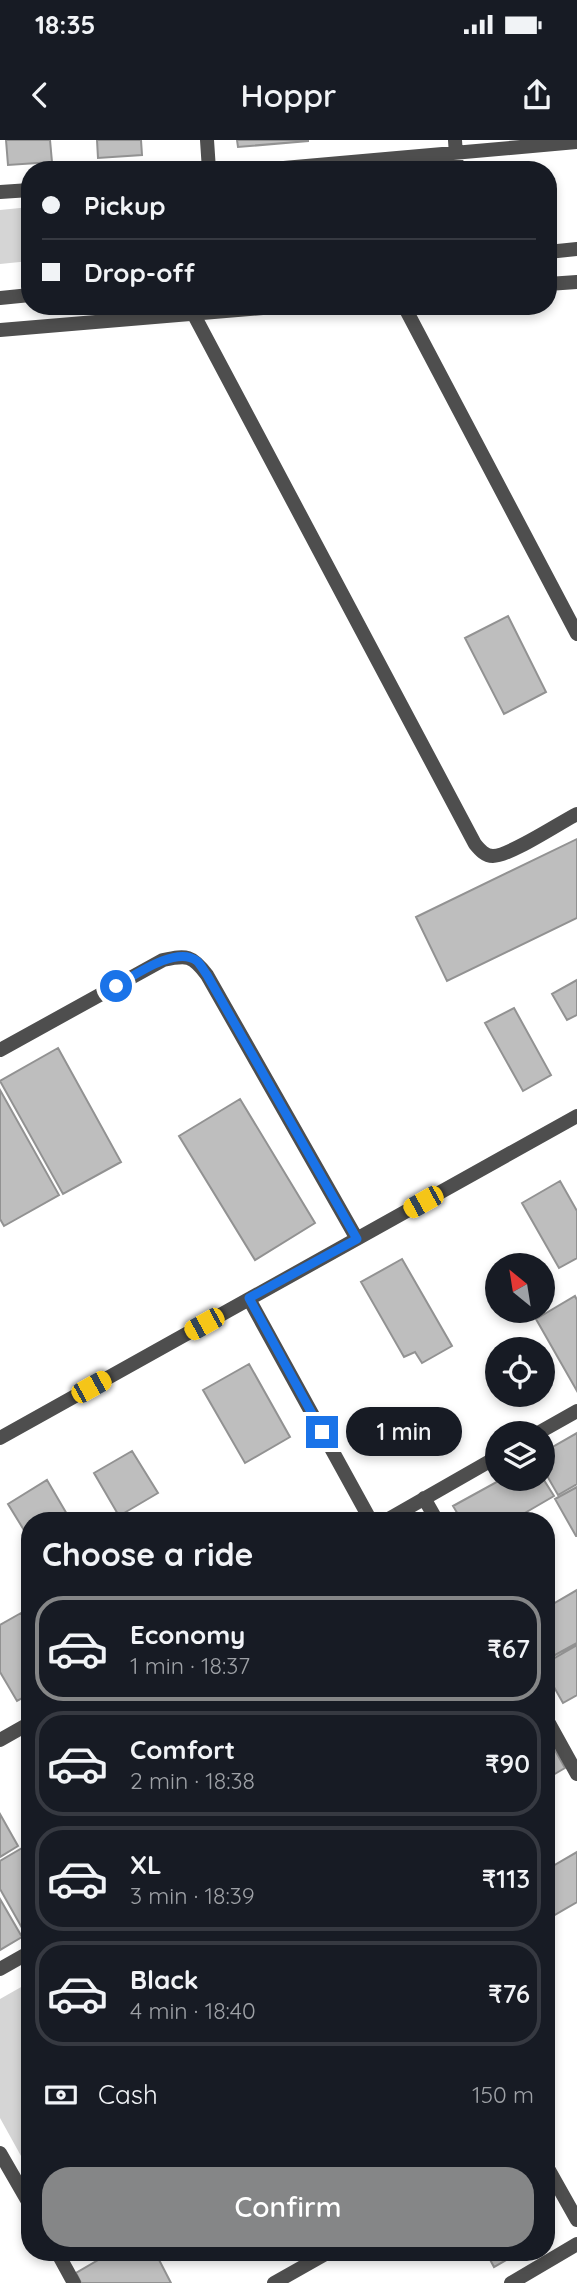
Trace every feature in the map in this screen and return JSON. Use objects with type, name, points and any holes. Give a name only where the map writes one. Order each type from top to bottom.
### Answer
[{"type":"street","points":[[207,140],[208,161]]},
{"type":"street","points":[[334,161],[455,146],[577,142]]},
{"type":"street","points":[[0,192],[21,191]]},
{"type":"street","points":[[557,251],[577,249]]},
{"type":"street","points":[[557,283],[577,282]]},
{"type":"street","points":[[0,298],[21,296]]},
{"type":"street","points":[[0,330],[194,315],[481,852],[491,856],[504,853],[577,814]]},
{"type":"street","points":[[409,315],[577,634]]},
{"type":"street","points":[[0,1050],[163,960],[183,956],[197,961],[357,1239]]},
{"type":"street","points":[[0,1438],[577,1116]]},
{"type":"street","points":[[249,1298],[366,1512]]},
{"type":"street","points":[[555,1423],[577,1411]]},
{"type":"street","points":[[400,1512],[485,1464]]},
{"type":"street","points":[[424,1498],[432,1512]]},
{"type":"street","points":[[0,1740],[21,1728]]},
{"type":"street","points":[[555,1734],[577,1774]]},
{"type":"street","points":[[0,1969],[21,1957]]},
{"type":"street","points":[[0,2153],[21,2182]]},
{"type":"street","points":[[555,2181],[577,2220]]},
{"type":"street","points":[[555,2257],[577,2244]]},
{"type":"street","points":[[62,2261],[74,2283]]},
{"type":"street","points":[[274,2283],[314,2261]]},
{"type":"street","points":[[511,2283],[548,2261]]},
{"type":"shaded area","points":[[21,208],[21,262],[0,264],[0,210]]},
{"type":"shaded area","points":[[21,1987],[21,2156],[0,2118],[0,1999]]},
{"type":"building","points":[[6,140],[50,140],[52,161],[21,161],[21,164],[8,165]]},
{"type":"building","points":[[97,140],[141,140],[142,155],[98,158]]},
{"type":"building","points":[[237,140],[308,140],[308,141],[238,147]]},
{"type":"building","points":[[508,616],[546,692],[504,714],[465,638]]},
{"type":"building","points":[[577,839],[577,918],[447,981],[416,917]]},
{"type":"building","points":[[577,980],[577,1015],[567,1020],[552,994]]},
{"type":"building","points":[[514,1008],[551,1075],[523,1091],[485,1023]]},
{"type":"building","points":[[58,1048],[121,1162],[63,1194],[0,1081]]},
{"type":"building","points":[[0,1090],[59,1195],[4,1226],[0,1219]]},
{"type":"building","points":[[240,1099],[315,1223],[255,1260],[179,1136]]},
{"type":"building","points":[[560,1181],[577,1211],[577,1258],[559,1268],[555,1253],[550,1253],[522,1203]]},
{"type":"building","points":[[402,1259],[452,1346],[422,1363],[415,1352],[404,1357],[361,1282]]},
{"type":"building","points":[[575,1296],[577,1300],[577,1391],[555,1352],[555,1337],[546,1337],[538,1323],[555,1323],[555,1308]]},
{"type":"building","points":[[249,1364],[290,1437],[245,1463],[203,1390]]},
{"type":"building","points":[[577,1433],[577,1484],[558,1495],[555,1490],[555,1446]]},
{"type":"building","points":[[132,1451],[158,1493],[126,1512],[117,1512],[94,1473]]},
{"type":"building","points":[[47,1480],[66,1512],[21,1512],[21,1525],[8,1504]]},
{"type":"building","points":[[577,1487],[577,1536],[576,1536],[555,1499]]},
{"type":"building","points":[[485,1488],[485,1491],[551,1491],[554,1496],[526,1512],[457,1512],[453,1506]]},
{"type":"building","points":[[577,1590],[577,1643],[555,1655],[555,1603]]},
{"type":"building","points":[[21,1613],[21,1699],[17,1701],[0,1672],[0,1625]]},
{"type":"building","points":[[577,1645],[577,1695],[563,1703],[555,1689],[555,1658]]},
{"type":"building","points":[[555,1750],[565,1768],[555,1774]]},
{"type":"building","points":[[0,1814],[18,1846],[0,1857]]},
{"type":"building","points":[[21,1849],[21,1926],[0,1889],[0,1861]]},
{"type":"building","points":[[577,1852],[577,1902],[555,1915],[555,1865]]},
{"type":"building","points":[[0,1899],[21,1938],[0,1950]]},
{"type":"building","points":[[97,2261],[160,2261],[171,2283],[81,2283],[76,2273]]},
{"type":"building","points":[[491,2261],[504,2261],[494,2267]]},
{"type":"route","points":[[116,986],[163,960],[183,956],[197,961],[357,1239],[249,1298],[322,1432]]}]
